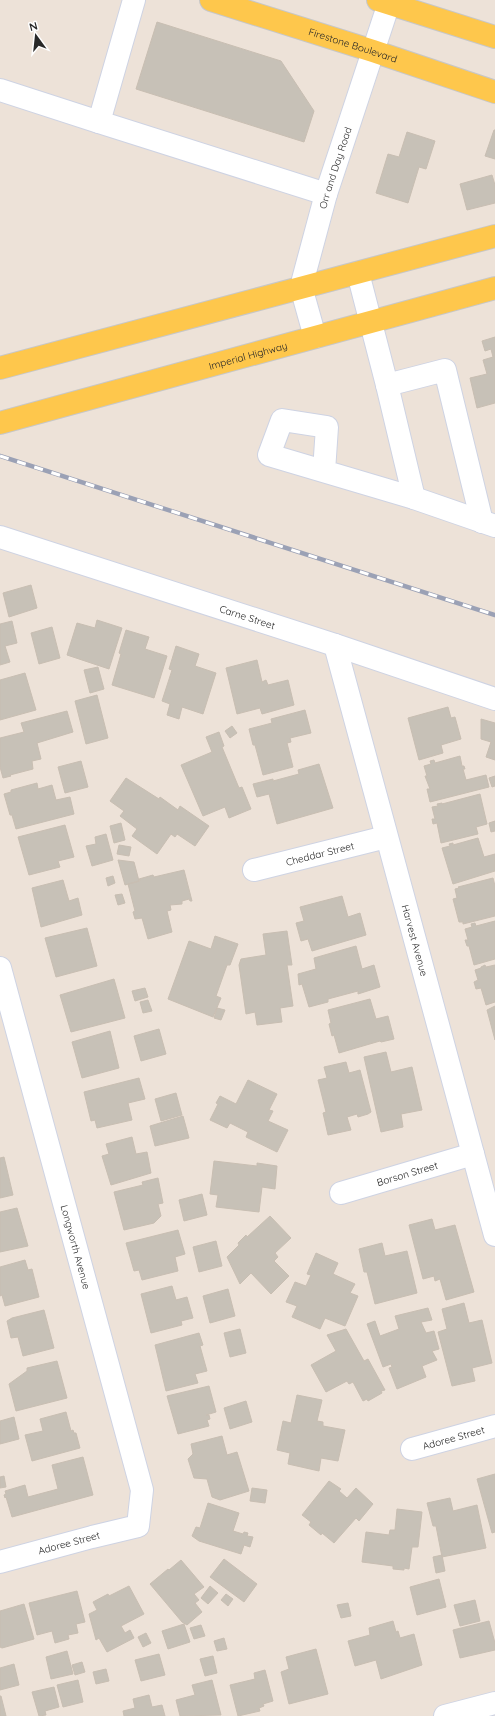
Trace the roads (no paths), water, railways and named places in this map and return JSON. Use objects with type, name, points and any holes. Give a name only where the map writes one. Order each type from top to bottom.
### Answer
[{"type":"main road","name":"Firestone Boulevard","points":[[211,0],[373,51],[495,92]]},
{"type":"main road","points":[[386,1],[495,37]]},
{"type":"main road","points":[[0,368],[495,236]]},
{"type":"main road","name":"Imperial Highway","points":[[0,423],[495,288]]},
{"type":"street","points":[[99,122],[134,0]]},
{"type":"street","name":"Orr and Day Road","points":[[315,338],[302,287],[326,194],[373,51],[386,1]]},
{"type":"street","points":[[0,90],[326,194]]},
{"type":"street","points":[[358,273],[414,498]]},
{"type":"street","points":[[387,385],[445,370],[489,524]]},
{"type":"street","points":[[324,471],[414,498],[489,524]]},
{"type":"street","name":"Carne Street","points":[[0,537],[335,645],[495,699]]},
{"type":"street","name":"Harvest Avenue","points":[[335,645],[495,1235]]},
{"type":"street","name":"Cheddar Street","points":[[254,870],[386,837]]},
{"type":"street","name":"Longworth Avenue","points":[[0,968],[142,1490],[138,1526]]},
{"type":"street","name":"Borson Street","points":[[341,1193],[473,1154]]},
{"type":"street","name":"Adoree Street","points":[[412,1449],[495,1426]]},
{"type":"street","name":"Adoree Street","points":[[0,1562],[92,1536],[138,1526]]},
{"type":"street","points":[[445,1716],[495,1703]]},
{"type":"railway","points":[[0,456],[495,615]]}]
